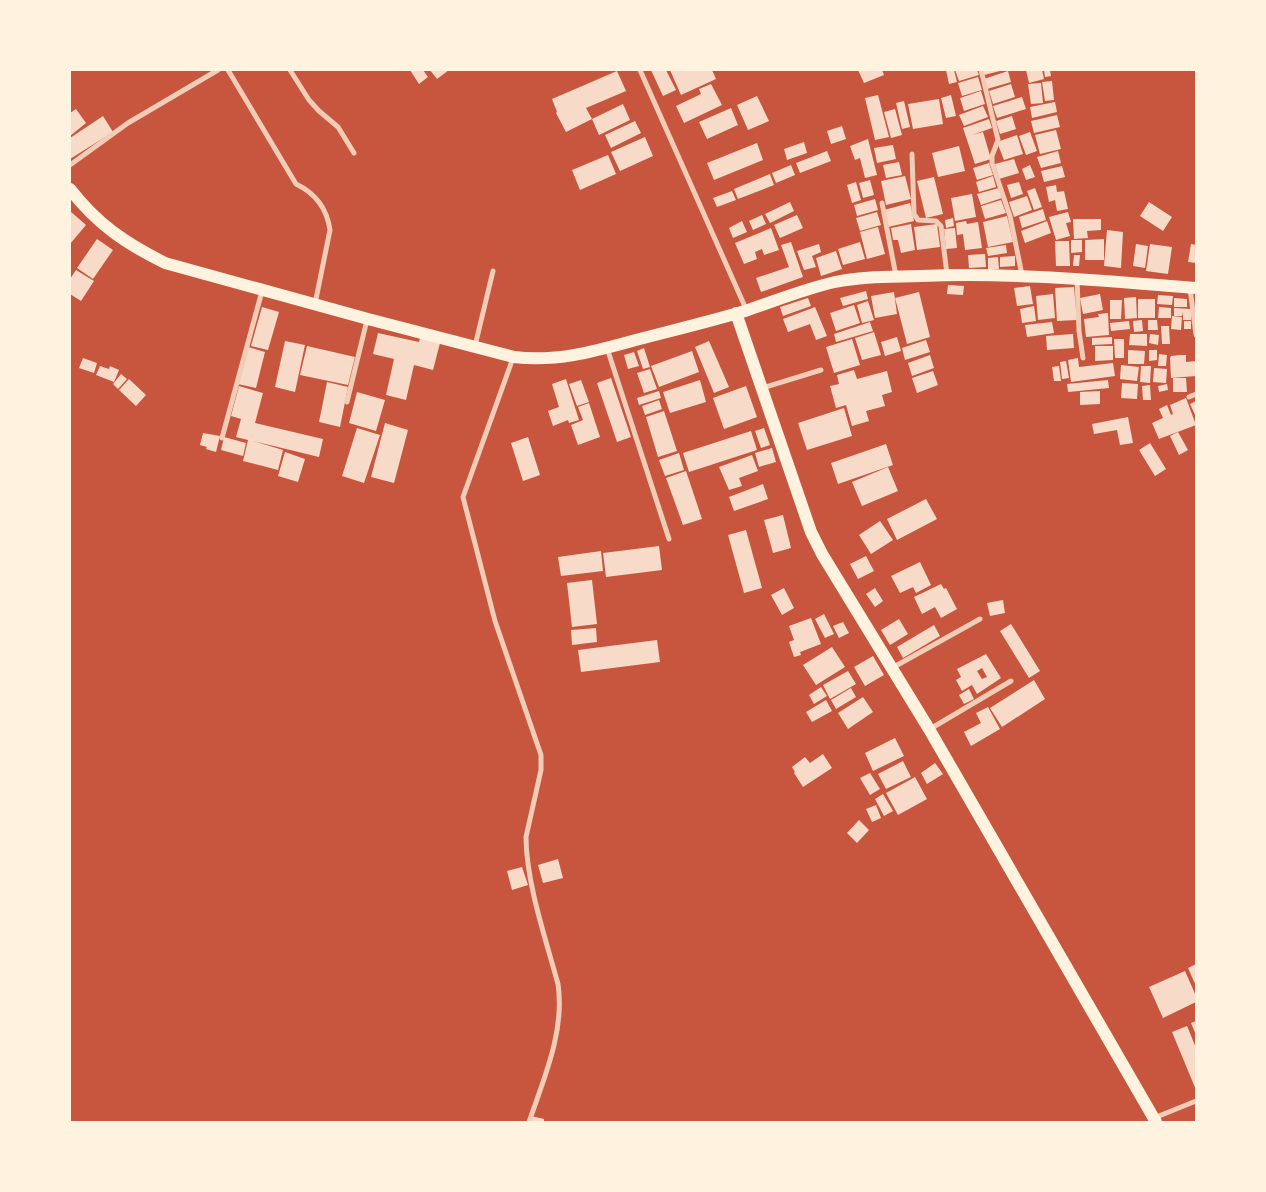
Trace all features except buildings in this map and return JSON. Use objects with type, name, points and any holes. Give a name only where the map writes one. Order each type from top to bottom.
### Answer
[{"type":"main road","points":[[70,189],[94,218],[108,230],[137,249],[165,263],[474,347],[514,357],[536,360],[607,348],[741,312],[792,294],[835,282],[858,278],[1022,275],[1193,288]]},
{"type":"main road","points":[[741,312],[762,388],[814,538],[822,554],[929,729],[1155,1120]]},
{"type":"street","points":[[70,165],[128,123],[218,70]]},
{"type":"street","points":[[228,70],[296,184],[315,196],[328,221],[330,230],[315,304]]},
{"type":"street","points":[[290,70],[309,100],[338,127],[354,153]]},
{"type":"street","points":[[640,70],[741,312]]},
{"type":"street","points":[[981,70],[998,140],[992,156],[992,163],[1010,216],[1022,275]]},
{"type":"street","points":[[912,154],[914,214],[918,220],[936,221],[941,226],[947,275]]},
{"type":"street","points":[[882,203],[896,277]]},
{"type":"street","points":[[474,347],[493,271]]},
{"type":"street","points":[[1077,278],[1079,331],[1083,358]]},
{"type":"street","points":[[1193,288],[1196,335]]},
{"type":"street","points":[[222,438],[262,290]]},
{"type":"street","points":[[347,402],[368,319]]},
{"type":"street","points":[[607,348],[669,539]]},
{"type":"street","points":[[514,357],[463,496],[495,621],[541,755],[540,770],[526,844],[532,886],[558,984],[559,997],[553,1050],[529,1122]]},
{"type":"street","points":[[762,388],[821,370]]},
{"type":"street","points":[[1189,397],[1196,394]]},
{"type":"street","points":[[892,668],[980,619]]},
{"type":"street","points":[[929,729],[1011,681]]},
{"type":"street","points":[[1155,1120],[1196,1101]]}]
